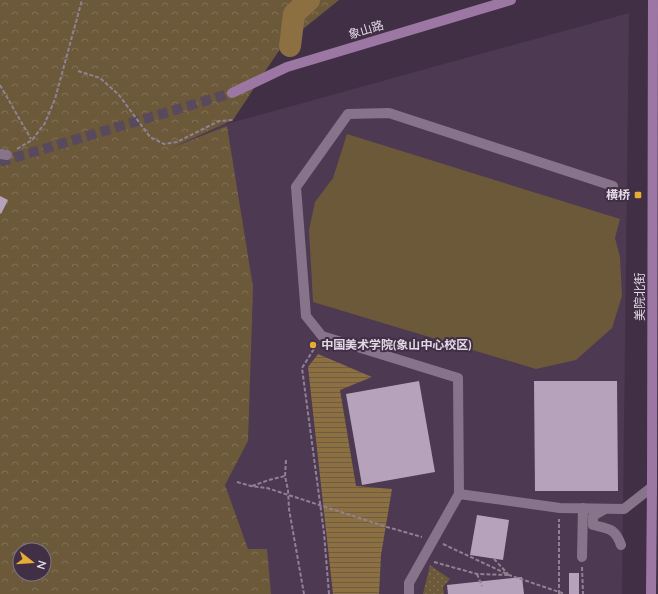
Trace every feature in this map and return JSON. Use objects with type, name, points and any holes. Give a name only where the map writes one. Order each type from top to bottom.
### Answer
[{"type":"street","name":"象山路","points":[[232,93],[287,68],[511,0]]},
{"type":"street","name":"美院北街","points":[[651,594],[655,487],[653,0]]},
{"type":"street","points":[[409,594],[410,583],[459,494],[458,378],[322,336],[306,316],[296,188],[348,114],[388,113],[613,186]]},
{"type":"street","points":[[459,494],[560,508],[624,509],[655,487]]},
{"type":"street","points":[[582,557],[583,508]]},
{"type":"street","points":[[605,509],[593,516],[593,525],[608,529],[617,535],[621,545]]},
{"type":"path","points":[[4,154],[32,140],[45,123],[55,99],[82,0]]},
{"type":"path","points":[[78,71],[100,78],[119,95],[150,137],[164,144],[177,142],[219,121],[233,120]]},
{"type":"path","points":[[0,85],[32,140]]},
{"type":"path","points":[[322,336],[302,368],[324,533],[329,594]]},
{"type":"path","points":[[286,460],[285,476],[288,490],[289,509],[304,594]]},
{"type":"path","points":[[251,486],[285,476]]},
{"type":"path","points":[[237,482],[267,488],[387,527],[433,540],[509,575],[565,594]]},
{"type":"path","points":[[559,594],[560,508]]},
{"type":"path","points":[[424,557],[431,561],[477,574],[509,575]]},
{"type":"path","points":[[582,557],[583,594]]},
{"type":"path","points":[[494,559],[509,575]]},
{"type":"path","points":[[477,574],[482,586]]},
{"type":"shaded area","name":"中国美术学院(象山中心校区)","points":[[629,13],[622,594],[0,594],[32,176]]},
{"type":"shaded area","points":[[318,354],[372,377],[340,390],[356,486],[392,489],[381,555],[379,594],[333,594],[308,367]]},
{"type":"green space","points":[[0,0],[339,0],[282,46],[233,120],[171,148],[227,126],[253,287],[248,441],[225,485],[248,549],[267,549],[271,594],[0,594]]},
{"type":"green space","points":[[347,134],[620,219],[615,238],[620,257],[622,296],[612,328],[576,360],[536,369],[313,302],[309,230],[315,202],[333,178]]},
{"type":"green space","points":[[430,565],[450,579],[443,587],[444,594],[423,594]]},
{"type":"building","points":[[0,196],[8,200],[1,214],[0,213]]},
{"type":"building","points":[[419,381],[435,472],[362,485],[346,394]]},
{"type":"building","points":[[534,381],[617,381],[618,491],[535,491]]},
{"type":"building","points":[[477,515],[509,520],[503,560],[470,555]]},
{"type":"building","points":[[569,573],[579,573],[579,594],[569,594]]},
{"type":"building","points":[[522,577],[524,594],[448,594],[447,585]]},
{"type":"waterway","points":[[290,46],[294,14],[309,0]]},
{"type":"tunnel","points":[[0,162],[232,93]]},
{"type":"place","name":"横桥","points":[[638,195]]},
{"type":"place","name":"中国美术学院(象山中心校区)","points":[[313,345]]}]
